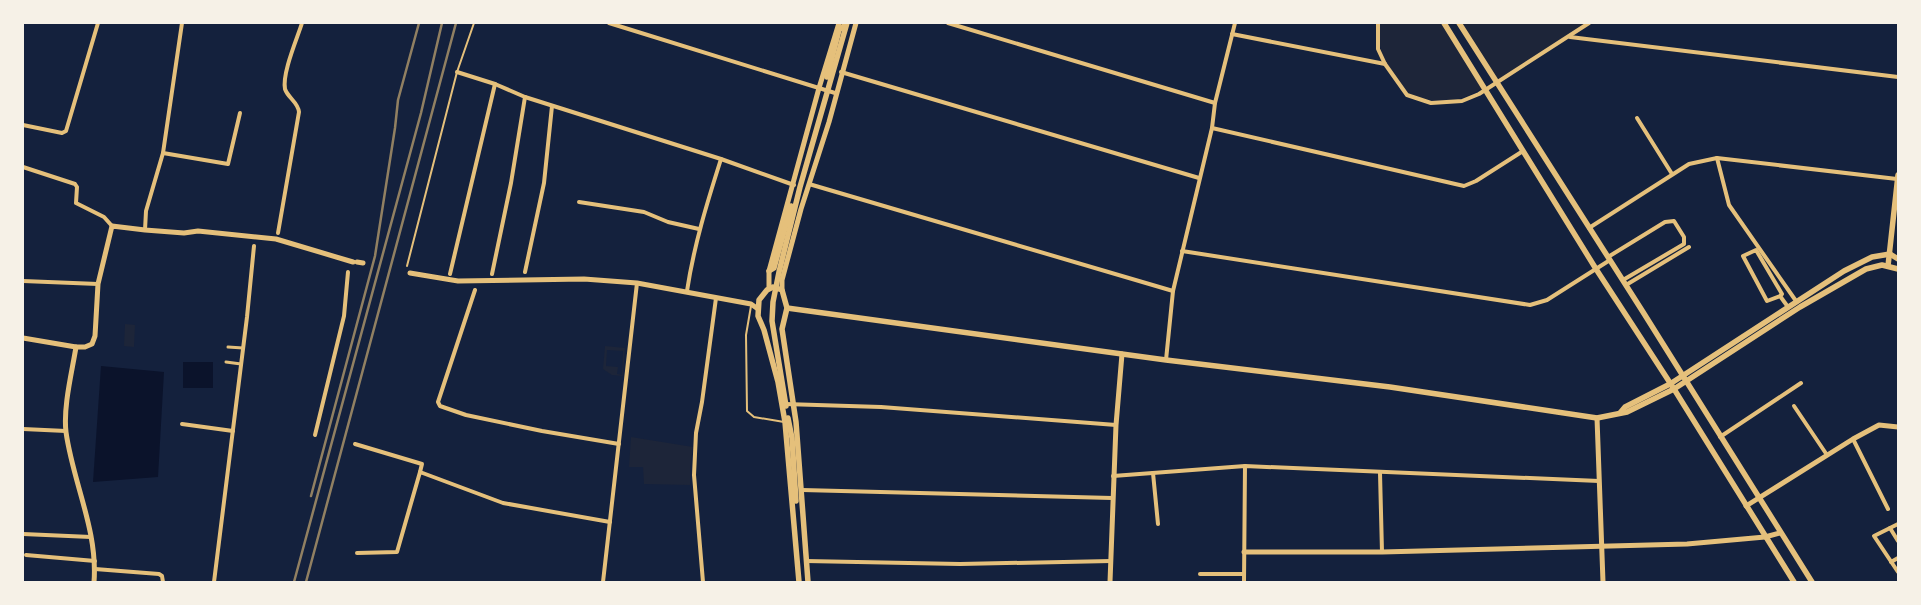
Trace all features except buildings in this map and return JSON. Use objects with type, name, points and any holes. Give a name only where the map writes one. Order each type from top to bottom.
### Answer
[{"type":"main road","points":[[1444,23],[1596,269],[1674,389],[1794,582]]},
{"type":"main road","points":[[1459,23],[1687,381],[1720,437],[1812,582]]},
{"type":"main road","points":[[802,582],[792,438],[775,344],[772,321],[773,302],[779,272],[824,99],[847,24]]},
{"type":"main road","points":[[769,271],[774,268],[839,30],[847,24]]},
{"type":"main road","points":[[1888,266],[1898,177]]},
{"type":"main road","points":[[1620,413],[1625,407],[1670,384],[1844,271],[1872,257],[1890,254],[1898,259]]},
{"type":"main road","points":[[787,308],[1166,360],[1390,387],[1597,418],[1627,412],[1674,389],[1794,312],[1866,269],[1875,266],[1888,266],[1898,270]]},
{"type":"main road","points":[[799,582],[785,422],[764,330],[759,321],[758,309],[759,300],[769,288],[776,287],[782,290],[787,308],[782,329],[793,404],[802,490],[808,582]]},
{"type":"main road","points":[[764,330],[782,329]]},
{"type":"street","points":[[23,125],[62,133],[66,131],[98,23]]},
{"type":"street","points":[[145,230],[146,212],[162,153],[182,23]]},
{"type":"street","points":[[278,233],[299,112],[296,103],[287,93],[285,80],[302,23]]},
{"type":"street","points":[[609,23],[835,93]]},
{"type":"street","points":[[769,288],[769,271],[794,185],[819,88],[839,23]]},
{"type":"street","points":[[782,290],[782,280],[809,184],[829,122],[835,93],[856,23]]},
{"type":"street","points":[[948,23],[1215,103]]},
{"type":"street","points":[[1166,360],[1173,291],[1212,128],[1215,103],[1235,23]]},
{"type":"street","points":[[1378,23],[1378,50],[1385,64],[1407,95],[1431,103],[1462,101],[1486,90],[1496,82],[1570,37],[1589,23]]},
{"type":"street","points":[[1232,34],[1385,64]]},
{"type":"street","points":[[1570,37],[1898,77]]},
{"type":"street","points":[[457,72],[495,84],[524,97],[721,159],[794,185]]},
{"type":"street","points":[[841,72],[1199,178]]},
{"type":"street","points":[[450,274],[495,84]]},
{"type":"street","points":[[492,274],[511,183],[524,97]]},
{"type":"street","points":[[525,272],[544,183],[552,106]]},
{"type":"street","points":[[162,153],[228,164],[240,113]]},
{"type":"street","points":[[1637,118],[1672,174]]},
{"type":"street","points":[[1212,128],[1464,186],[1476,181],[1523,151]]},
{"type":"street","points":[[1589,228],[1689,164],[1717,158],[1898,177]]},
{"type":"street","points":[[1717,158],[1729,205],[1758,249],[1796,301]]},
{"type":"street","points":[[687,291],[692,256],[721,159]]},
{"type":"street","points":[[23,168],[60,178],[75,184],[77,187],[76,203],[104,217],[112,226],[184,233],[198,231],[276,239],[363,263]]},
{"type":"street","points":[[809,184],[1173,291]]},
{"type":"street","points":[[579,202],[644,212],[668,222],[699,229]]},
{"type":"street","points":[[1182,251],[1530,305],[1547,300],[1665,222],[1674,221],[1684,237],[1684,244],[1625,283]]},
{"type":"street","points":[[23,338],[76,347],[85,347],[92,344],[95,336],[98,284],[112,226]]},
{"type":"street","points":[[214,582],[254,246]]},
{"type":"street","points":[[1625,283],[1689,247]]},
{"type":"street","points":[[1758,249],[1782,294],[1780,296],[1788,307]]},
{"type":"street","points":[[1758,249],[1743,256],[1743,258],[1767,301],[1780,296]]},
{"type":"street","points":[[315,435],[344,316],[348,272]]},
{"type":"street","points":[[410,273],[458,281],[584,279],[637,283],[751,304],[758,309]]},
{"type":"street","points":[[23,281],[98,284]]},
{"type":"street","points":[[603,582],[637,283]]},
{"type":"street","points":[[476,290],[438,402],[440,406],[466,415],[542,431],[619,444]]},
{"type":"street","points":[[703,582],[694,475],[696,433],[702,402],[716,298]]},
{"type":"street","points":[[76,347],[67,407],[66,431],[89,524],[95,560],[94,582]]},
{"type":"street","points":[[228,347],[243,348]]},
{"type":"street","points":[[1110,582],[1113,476],[1122,354]]},
{"type":"street","points":[[226,362],[241,364]]},
{"type":"street","points":[[1720,437],[1802,383]]},
{"type":"street","points":[[782,405],[793,404],[995,414],[1116,425]]},
{"type":"street","points":[[1794,406],[1827,455]]},
{"type":"street","points":[[1597,418],[1603,582]]},
{"type":"street","points":[[182,424],[233,431]]},
{"type":"street","points":[[1746,506],[1853,439],[1879,425],[1898,427]]},
{"type":"street","points":[[23,429],[66,431]]},
{"type":"street","points":[[1853,439],[1888,509]]},
{"type":"street","points":[[355,444],[422,464],[397,552],[357,553]]},
{"type":"street","points":[[1113,476],[1245,466],[1380,473],[1599,481]]},
{"type":"street","points":[[1244,582],[1245,466]]},
{"type":"street","points":[[420,472],[503,503],[610,522]]},
{"type":"street","points":[[1153,473],[1158,524]]},
{"type":"street","points":[[1380,473],[1382,552]]},
{"type":"street","points":[[802,490],[1112,498]]},
{"type":"street","points":[[1898,524],[1874,536],[1898,572]]},
{"type":"street","points":[[1890,528],[1898,541]]},
{"type":"street","points":[[1244,552],[1382,552],[1687,544],[1765,537],[1780,533]]},
{"type":"street","points":[[23,534],[91,538]]},
{"type":"street","points":[[26,555],[95,560]]},
{"type":"street","points":[[1891,562],[1898,558]]},
{"type":"street","points":[[806,561],[960,564],[1111,561]]},
{"type":"street","points":[[95,569],[159,574],[163,577],[163,582]]},
{"type":"street","points":[[1200,574],[1244,574]]},
{"type":"lane","points":[[407,266],[457,72],[474,23]]},
{"type":"lane","points":[[751,304],[746,335],[747,410],[754,417],[785,422]]},
{"type":"shaded area","points":[[1380,23],[1443,23],[1484,86],[1476,92],[1458,99],[1438,101],[1418,97],[1407,92],[1393,73],[1382,53],[1379,39]]},
{"type":"shaded area","points":[[1462,23],[1587,23],[1565,39],[1498,79]]},
{"type":"shaded area","points":[[125,324],[135,325],[134,347],[124,346]]},
{"type":"shaded area","points":[[605,346],[625,348],[623,376],[612,375],[603,369]],"holes":[[[607,350],[623,351],[622,375],[617,374],[618,367],[606,366]]]},
{"type":"shaded area","points":[[183,362],[213,362],[213,388],[183,388]]},
{"type":"shaded area","points":[[101,366],[164,372],[158,477],[93,482]]},
{"type":"shaded area","points":[[631,437],[693,447],[690,467],[690,485],[644,484],[643,467],[629,467]]},
{"type":"railway","points":[[311,496],[375,256],[398,100],[419,23]]},
{"type":"railway","points":[[294,582],[421,113],[442,23]]},
{"type":"railway","points":[[306,582],[456,23]]}]
